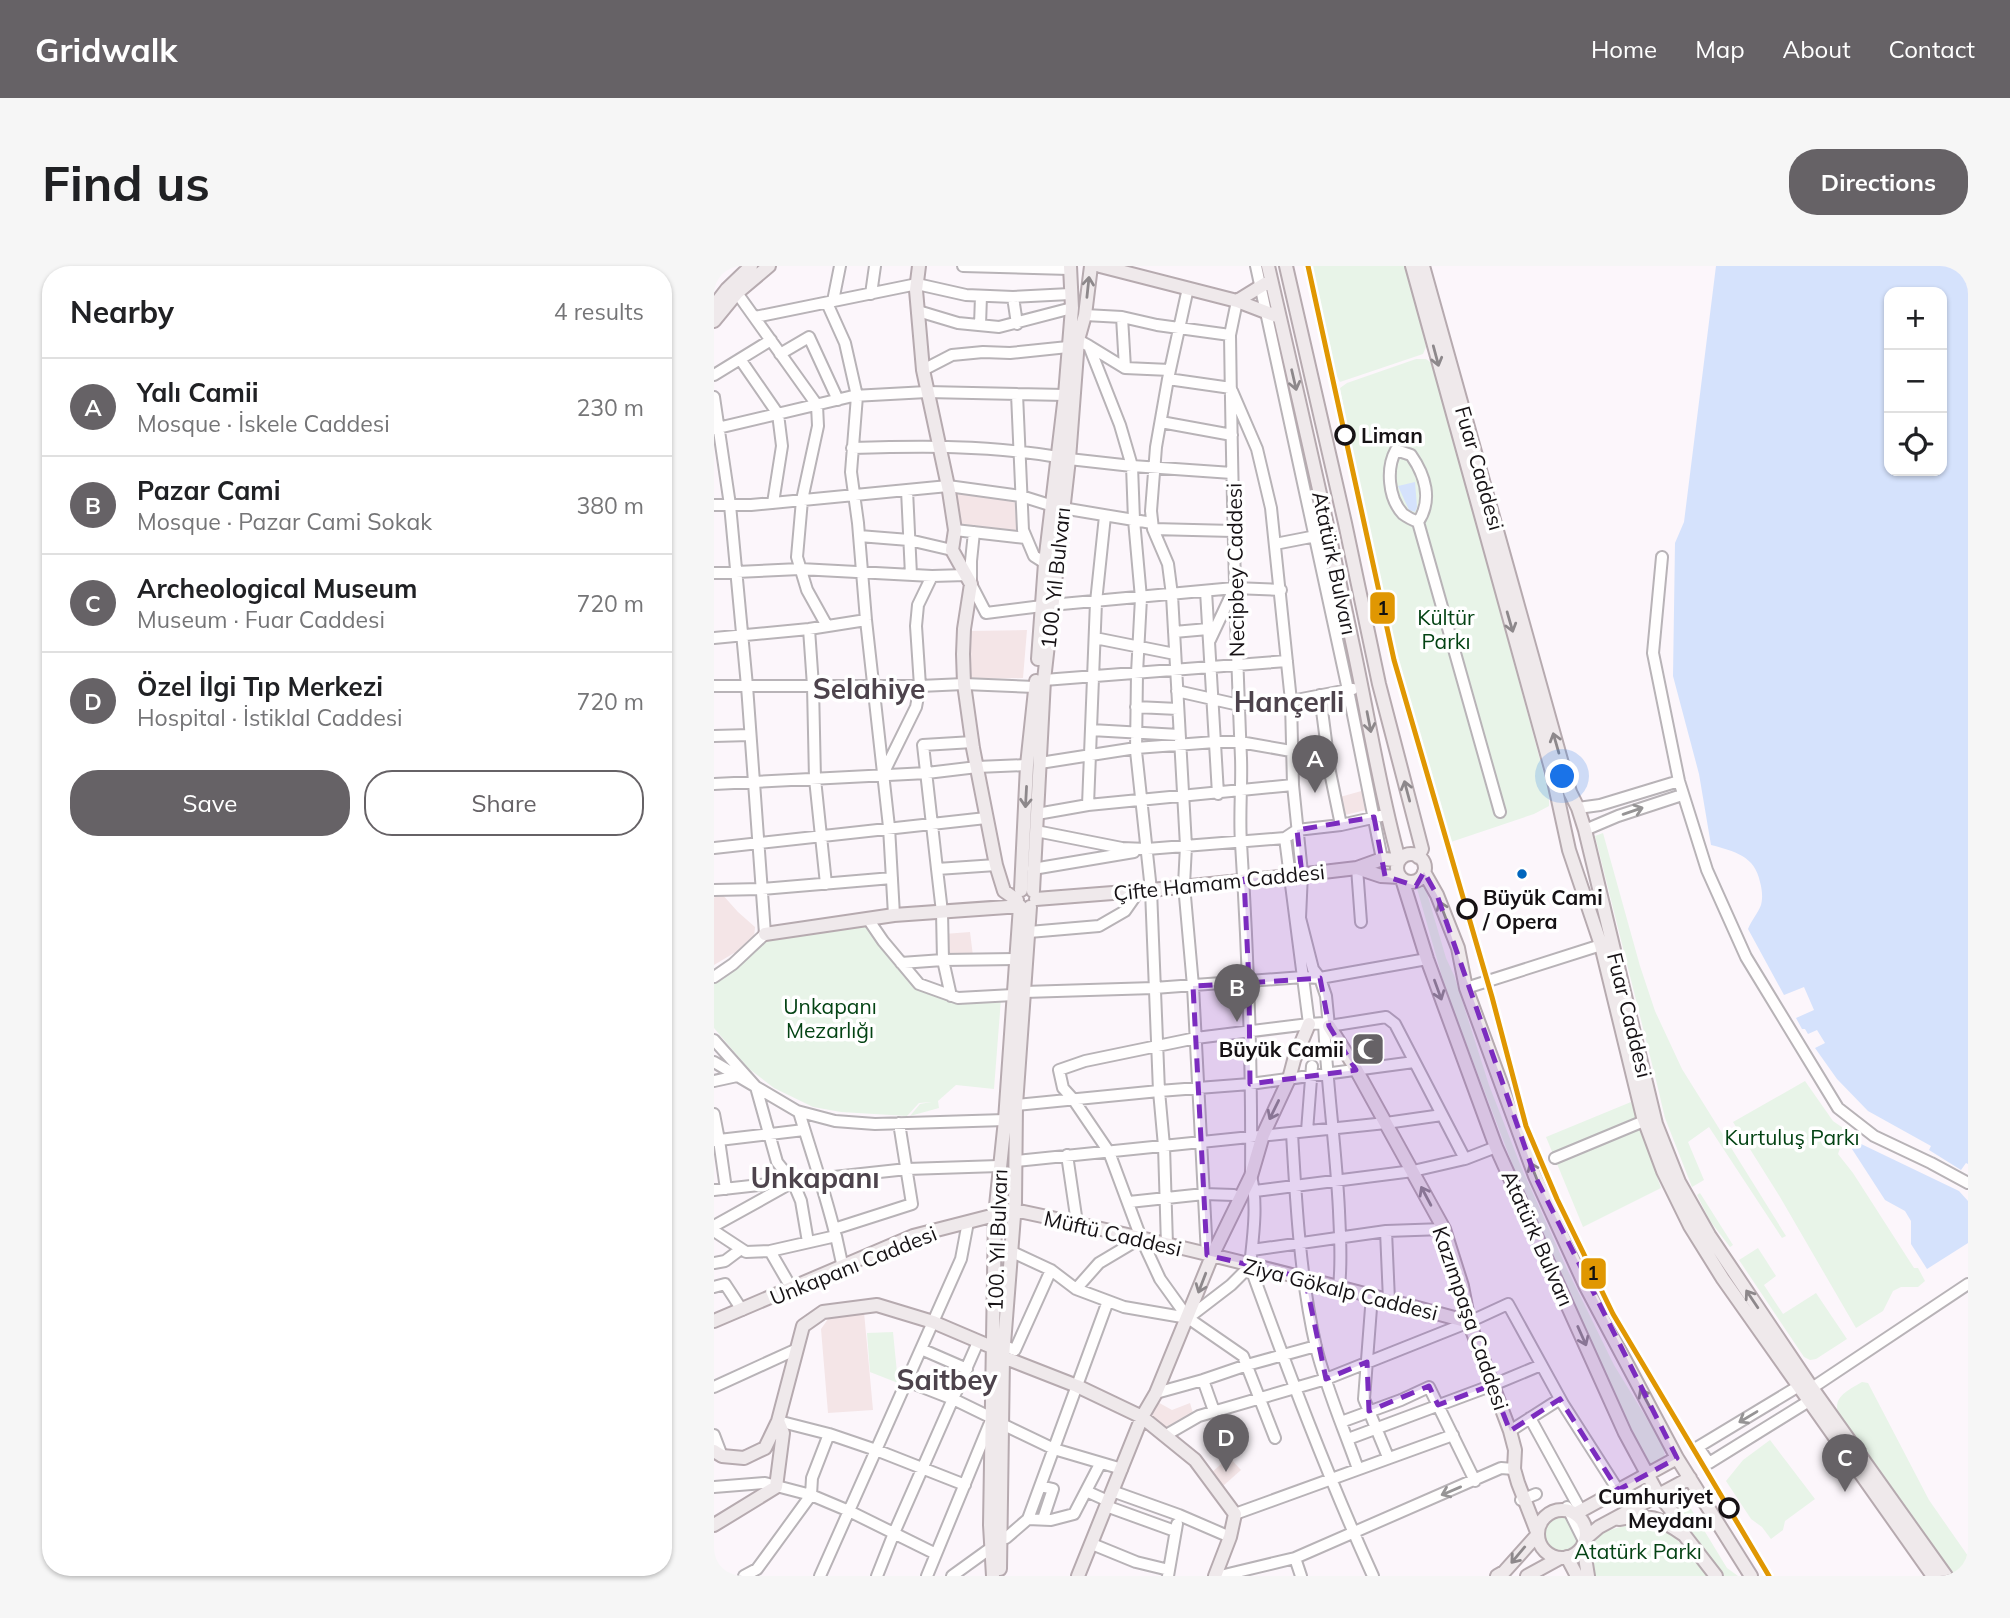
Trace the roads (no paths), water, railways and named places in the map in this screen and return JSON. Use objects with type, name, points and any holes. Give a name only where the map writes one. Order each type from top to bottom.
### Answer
[{"type":"main road","points":[[714,306],[751,266]]},
{"type":"main road","points":[[714,321],[737,293],[769,266]]},
{"type":"main road","points":[[919,266],[918,311],[923,370],[948,486],[955,530],[953,550],[969,580],[964,629],[964,684],[977,767],[996,866],[1004,891],[1026,899]]},
{"type":"main road","name":"100. Yıl Bulvarı","points":[[1063,458],[1065,395],[1086,315],[1091,266]]},
{"type":"main road","points":[[1100,266],[1237,301],[1273,315]]},
{"type":"main road","name":"Atatürk Bulvarı","points":[[1268,266],[1266,283],[1273,315],[1362,687],[1380,816],[1399,860]]},
{"type":"main road","name":"Atatürk Bulvarı","points":[[1286,266],[1348,523],[1379,684],[1423,849],[1418,857]]},
{"type":"main road","name":"Fuar Caddesi","points":[[1412,266],[1426,298],[1470,454],[1508,592],[1569,850],[1601,945],[1644,1121],[1663,1171],[1690,1226],[1723,1279],[1946,1576]]},
{"type":"main road","name":"Fuar Caddesi","points":[[1423,266],[1426,298]]},
{"type":"main road","name":"100. Yıl Bulvarı","points":[[1000,1351],[996,1213],[999,1166],[1018,993],[1029,932],[1026,899],[1046,606],[1079,344],[1070,294],[1072,267]]},
{"type":"main road","points":[[1237,301],[1266,283]]},
{"type":"main road","name":"100. Yıl Bulvarı","points":[[1046,606],[1045,563],[1058,507]]},
{"type":"main road","name":"Fuar Caddesi","points":[[1508,592],[1570,792],[1586,830],[1656,1124],[1679,1182],[1807,1392],[1933,1576]]},
{"type":"main road","name":"100. Yıl Bulvarı","points":[[992,1576],[1000,1351],[1014,1212],[1016,1161],[1016,958],[1033,869],[1037,814],[1034,764]]},
{"type":"main road","points":[[1560,814],[1568,808],[1578,808]]},
{"type":"main road","points":[[1569,850],[1580,852],[1586,850],[1588,844]]},
{"type":"main road","points":[[1357,868],[1381,876],[1412,881],[1417,880],[1424,872],[1424,864],[1418,857],[1406,855],[1399,860],[1397,869],[1401,878]]},
{"type":"main road","points":[[1379,860],[1381,876]]},
{"type":"main road","name":"Çifte Hamam Caddesi","points":[[765,934],[1026,899],[1145,890],[1357,868],[1379,860],[1399,860]]},
{"type":"main road","name":"Atatürk Bulvarı","points":[[1424,872],[1437,895],[1458,948],[1466,988],[1535,1176],[1586,1285],[1677,1458],[1751,1576]]},
{"type":"main road","name":"Atatürk Bulvarı","points":[[1401,878],[1427,958],[1496,1147],[1625,1433],[1658,1494],[1671,1510],[1685,1536],[1716,1576]]},
{"type":"main road","points":[[1078,1576],[1142,1417],[1156,1393],[1188,1318],[1210,1255],[1251,1176],[1257,1136],[1289,1079],[1294,1060],[1310,1024]]},
{"type":"main road","name":"Kazımpaşa Caddesi","points":[[1326,1025],[1356,1070],[1444,1229],[1462,1286],[1469,1322],[1510,1431],[1515,1450],[1514,1469],[1525,1482],[1539,1529]]},
{"type":"main road","points":[[996,1213],[1014,1212]]},
{"type":"main road","points":[[996,1213],[1014,1212]]},
{"type":"main road","name":"Müftü Caddesi","points":[[1014,1212],[1077,1223],[1210,1255]]},
{"type":"main road","name":"Unkapanı Caddesi","points":[[714,1321],[914,1236],[996,1213]]},
{"type":"main road","name":"Ziya Gökalp Caddesi","points":[[1210,1255],[1339,1286],[1469,1322]]},
{"type":"main road","points":[[717,1454],[744,1458],[765,1448],[778,1421],[803,1326],[823,1312],[877,1305],[933,1322],[1000,1351],[1142,1417],[1166,1435],[1195,1460],[1236,1514],[1218,1576]]},
{"type":"main road","points":[[714,1525],[776,1487],[783,1433],[778,1421]]},
{"type":"main road","points":[[1497,1576],[1504,1572],[1553,1512],[1573,1511],[1677,1458]]},
{"type":"main road","points":[[1527,1576],[1574,1555],[1599,1527],[1690,1478]]},
{"type":"main road","points":[[1573,1511],[1584,1525],[1588,1576]]},
{"type":"main road","points":[[1612,1520],[1635,1516],[1652,1517],[1685,1536]]},
{"type":"main road","points":[[995,1524],[1006,1538],[1007,1576]]},
{"type":"main road","points":[[986,1576],[988,1550],[995,1524]]},
{"type":"main road","name":"100. Yıl Bulvarı","points":[[995,1524],[1000,1576]]},
{"type":"main road","points":[[1539,1529],[1541,1546],[1546,1552],[1564,1558],[1577,1576]]},
{"type":"street","points":[[840,266],[830,302],[845,343],[857,396],[850,472],[889,827],[894,915]]},
{"type":"street","points":[[871,294],[876,266]]},
{"type":"street","points":[[962,266],[1072,267]]},
{"type":"street","points":[[1256,266],[1266,283]]},
{"type":"street","points":[[754,317],[917,284],[981,296],[1070,294]]},
{"type":"street","points":[[1188,288],[1161,422],[1151,511],[1153,526],[1168,565],[1172,595],[1186,846],[1184,885],[1210,1255]]},
{"type":"street","points":[[737,293],[817,405],[818,426],[802,500],[797,557],[807,590],[827,626]]},
{"type":"street","points":[[979,325],[981,296]]},
{"type":"street","points":[[1013,297],[1017,324]]},
{"type":"street","name":"Necipbey Caddesi","points":[[1237,301],[1230,335],[1234,588],[1242,791],[1241,841],[1249,983],[1250,1084],[1257,1136]]},
{"type":"street","points":[[918,311],[958,323],[999,327],[1072,308]]},
{"type":"street","points":[[1086,315],[1122,317],[1230,335]]},
{"type":"street","points":[[1122,317],[1125,368]]},
{"type":"street","points":[[1279,341],[1305,336]]},
{"type":"street","points":[[780,354],[809,337],[838,400]]},
{"type":"street","points":[[714,375],[771,340]]},
{"type":"street","points":[[1079,344],[1120,425],[1132,466],[1141,598],[1136,673],[1136,748],[1147,849],[1145,890],[1164,1146],[1167,1245]]},
{"type":"street","points":[[923,370],[952,355],[1010,353],[1079,344],[1125,368],[1231,388],[1257,449],[1271,508],[1291,701],[1297,830],[1296,874],[1303,977],[1310,1024]]},
{"type":"street","points":[[740,359],[778,414],[782,446],[773,503]]},
{"type":"street","points":[[717,428],[857,396],[927,392],[1065,395]]},
{"type":"street","points":[[1017,394],[1023,530],[1034,556],[1045,563]]},
{"type":"street","points":[[714,397],[730,505],[747,686],[765,934],[733,964],[714,977]]},
{"type":"street","points":[[1161,422],[1232,435]]},
{"type":"street","points":[[852,448],[939,446],[1019,450],[1132,466],[1232,473]]},
{"type":"street","points":[[1418,522],[1426,503],[1423,476],[1410,455],[1396,450],[1390,465],[1390,485],[1395,501],[1404,515],[1418,522],[1500,812]]},
{"type":"street","points":[[714,505],[773,503],[948,486],[1021,496],[1058,507],[1134,520],[1153,526],[1233,531]]},
{"type":"street","points":[[907,490],[911,575]]},
{"type":"street","points":[[1088,805],[1096,602],[1105,516]]},
{"type":"street","points":[[1275,544],[1348,523]]},
{"type":"street","points":[[955,530],[1026,538]]},
{"type":"street","points":[[1323,531],[1348,690],[1380,816],[1379,860]]},
{"type":"street","points":[[974,532],[969,580],[986,613],[1234,588],[1281,590]]},
{"type":"street","points":[[859,536],[909,540],[953,550]]},
{"type":"street","points":[[1662,557],[1653,653],[1679,782],[1707,870],[1746,957],[1838,1108],[1874,1136],[1968,1183]]},
{"type":"street","points":[[714,573],[800,569],[969,580]]},
{"type":"street","points":[[883,775],[916,707],[920,686],[916,626],[918,605],[932,576]]},
{"type":"street","points":[[1209,643],[1234,588]]},
{"type":"street","points":[[1206,591],[1217,794]]},
{"type":"street","points":[[714,638],[742,637],[866,620]]},
{"type":"street","points":[[809,629],[815,779],[826,884]]},
{"type":"street","points":[[1174,632],[1208,629]]},
{"type":"street","points":[[1095,638],[1175,654]]},
{"type":"street","points":[[714,686],[1040,683],[1093,676],[1287,661]]},
{"type":"street","points":[[1177,691],[1238,705],[1291,701],[1362,687]]},
{"type":"street","points":[[1320,695],[1330,772],[1341,825]]},
{"type":"street","points":[[1136,707],[1178,709]]},
{"type":"street","points":[[1091,730],[1136,732],[1179,740],[1240,742],[1292,751]]},
{"type":"street","points":[[714,736],[750,736]]},
{"type":"street","points":[[714,784],[926,773],[1034,764],[1179,740]]},
{"type":"street","points":[[951,996],[943,960],[942,912],[923,745],[973,741]]},
{"type":"street","points":[[1578,808],[1600,805],[1679,782]]},
{"type":"street","points":[[1037,814],[1088,805],[1293,785]]},
{"type":"street","points":[[1658,789],[1661,802]]},
{"type":"street","points":[[1586,830],[1618,816],[1682,795]]},
{"type":"street","points":[[1033,869],[1147,849],[1285,838],[1297,830],[1341,825],[1380,816]]},
{"type":"street","points":[[714,848],[986,818]]},
{"type":"street","points":[[1036,831],[1122,848],[1147,849]]},
{"type":"street","points":[[1285,838],[1296,874],[1300,918],[1313,969],[1320,978],[1325,996],[1326,1074],[1338,1180],[1342,1265],[1339,1286]]},
{"type":"street","points":[[937,869],[996,866]]},
{"type":"street","points":[[1357,868],[1361,922]]},
{"type":"street","points":[[714,890],[762,890],[892,878]]},
{"type":"street","points":[[1029,932],[1099,926],[1125,911],[1145,890]]},
{"type":"street","points":[[867,919],[919,984],[958,998],[1320,978],[1427,958]]},
{"type":"street","points":[[1466,988],[1601,945]]},
{"type":"street","points":[[901,963],[1016,958]]},
{"type":"street","points":[[1275,1438],[1243,1356],[1188,1318],[1160,1279],[1141,1238],[1110,1152],[1063,1088],[1059,1070],[1085,1061],[1196,1038],[1385,1017],[1395,1024],[1465,1159]]},
{"type":"street","points":[[714,1040],[756,1087],[777,1162],[793,1182],[801,1201],[808,1242]]},
{"type":"street","points":[[1294,1060],[1311,1071],[1326,1074],[1414,1062]]},
{"type":"street","points":[[714,1062],[799,1112],[835,1121],[875,1124],[1005,1120]]},
{"type":"street","points":[[1016,1105],[1250,1084],[1289,1079],[1311,1071]]},
{"type":"street","points":[[1307,1131],[1311,1071]]},
{"type":"street","points":[[714,1081],[737,1076]]},
{"type":"street","points":[[799,1112],[827,1202],[843,1268]]},
{"type":"street","points":[[714,1114],[726,1189]]},
{"type":"street","points":[[1016,1161],[1333,1129],[1442,1115]]},
{"type":"street","points":[[1555,1158],[1644,1121]]},
{"type":"street","points":[[793,1182],[715,1232],[746,1252],[770,1251],[808,1242],[912,1204],[899,1123]]},
{"type":"street","points":[[717,1140],[804,1130]]},
{"type":"street","points":[[1292,1133],[1304,1278],[1316,1346],[1358,1469]]},
{"type":"street","points":[[1255,1191],[1413,1171],[1465,1159],[1496,1147]]},
{"type":"street","points":[[1067,1155],[1077,1223]]},
{"type":"street","points":[[714,1190],[907,1169],[999,1166]]},
{"type":"street","points":[[1251,1176],[1255,1191],[1250,1266],[1330,1479],[1373,1576]]},
{"type":"street","points":[[1129,1202],[1204,1194],[1234,1195]]},
{"type":"street","points":[[820,1576],[961,1259],[968,1222]]},
{"type":"street","points":[[1252,1250],[1386,1231],[1444,1229]]},
{"type":"street","points":[[1386,1231],[1389,1300]]},
{"type":"street","points":[[1076,1289],[1099,1263],[1141,1238]]},
{"type":"street","points":[[714,1263],[725,1261],[741,1249]]},
{"type":"street","points":[[770,1251],[792,1289]]},
{"type":"street","points":[[1010,1251],[1051,1270],[1076,1289],[1124,1307],[1188,1318],[1250,1266]]},
{"type":"street","points":[[1000,1351],[1016,1350],[1051,1270]]},
{"type":"street","points":[[714,1287],[725,1284],[742,1310]]},
{"type":"street","points":[[1807,1392],[1698,1447],[1709,1463],[1807,1392],[1968,1284]]},
{"type":"street","points":[[1372,1295],[1364,1399],[1388,1457]]},
{"type":"street","points":[[1006,1538],[1028,1519],[1108,1301]]},
{"type":"street","points":[[1166,1435],[1199,1416],[1326,1379],[1508,1304],[1560,1399],[1618,1490]]},
{"type":"street","points":[[877,1576],[978,1342]]},
{"type":"street","points":[[1156,1393],[1316,1346]]},
{"type":"street","points":[[714,1387],[797,1349]]},
{"type":"street","points":[[921,1349],[967,1369]]},
{"type":"street","points":[[1348,1439],[1541,1365]]},
{"type":"street","points":[[1203,1380],[1214,1412]]},
{"type":"street","points":[[906,1381],[953,1399],[1054,1449],[1122,1469]]},
{"type":"street","points":[[1341,1422],[1429,1387],[1475,1481]]},
{"type":"street","points":[[1510,1431],[1560,1399]]},
{"type":"street","points":[[1530,1418],[1573,1511]]},
{"type":"street","points":[[778,1421],[876,1450],[965,1485]]},
{"type":"street","points":[[927,1576],[965,1485],[997,1421]]},
{"type":"street","points":[[744,1576],[757,1569],[811,1495],[812,1478],[829,1434]]},
{"type":"street","points":[[714,1435],[717,1454]]},
{"type":"street","points":[[1236,1514],[1453,1435]]},
{"type":"street","points":[[1028,1519],[1051,1520],[1074,1514],[1100,1464]]},
{"type":"street","points":[[1218,1576],[1294,1558],[1501,1468],[1514,1469]]},
{"type":"street","points":[[714,1487],[765,1483],[811,1495],[936,1554]]},
{"type":"street","points":[[1040,1486],[1052,1489],[1043,1520]]},
{"type":"street","points":[[1086,1492],[1179,1515],[1230,1537]]},
{"type":"street","points":[[1109,1499],[1175,1531]]},
{"type":"street","points":[[1092,1544],[1169,1573],[1179,1515]]},
{"type":"street","points":[[952,1576],[988,1550]]},
{"type":"street","points":[[1294,1558],[1301,1576]]},
{"type":"water","points":[[1716,266],[1968,266],[1968,1164],[1961,1170],[1929,1150],[1931,1146],[1868,1111],[1837,1079],[1815,1048],[1825,1043],[1817,1030],[1808,1034],[1796,1018],[1814,1010],[1804,987],[1784,995],[1748,929],[1762,902],[1757,873],[1742,856],[1711,845],[1699,774],[1673,676],[1675,543],[1684,522]]},
{"type":"water","points":[[1415,482],[1415,512],[1409,510],[1398,486]]},
{"type":"water","points":[[1857,1142],[1959,1191],[1968,1201],[1968,1243],[1927,1269],[1911,1244],[1911,1221],[1905,1211],[1885,1200],[1852,1149]]},
{"type":"place","name":"Liman","points":[[1345,435]]},
{"type":"place","name":"Yalı Camii","points":[[1315,793]]},
{"type":"place","name":"Büyük Cami / Opera","points":[[1467,909]]},
{"type":"place","name":"Pazar Cami","points":[[1237,1022]]},
{"type":"place","name":"Büyük Camii","points":[[1368,1049]]},
{"type":"place","name":"Özel İlgi Tıp Merkezi","points":[[1226,1472]]},
{"type":"place","name":"Archeological Museum","points":[[1845,1492]]},
{"type":"place","name":"Cumhuriyet Meydanı","points":[[1729,1508]]},
{"type":"district","name":"Selahiye","points":[[869,688]]},
{"type":"district","name":"Hançerli","points":[[1289,701]]},
{"type":"district","name":"Unkapanı","points":[[815,1177]]},
{"type":"district","name":"Saitbey","points":[[947,1379]]},
{"type":"park label","name":"Kültür Parkı","points":[[1446,629]]},
{"type":"park label","name":"Unkapanı Mezarlığı","points":[[830,1018]]},
{"type":"park label","name":"Kurtuluş Parkı","points":[[1792,1137]]},
{"type":"park label","name":"Atatürk Parkı","points":[[1638,1551]]}]
